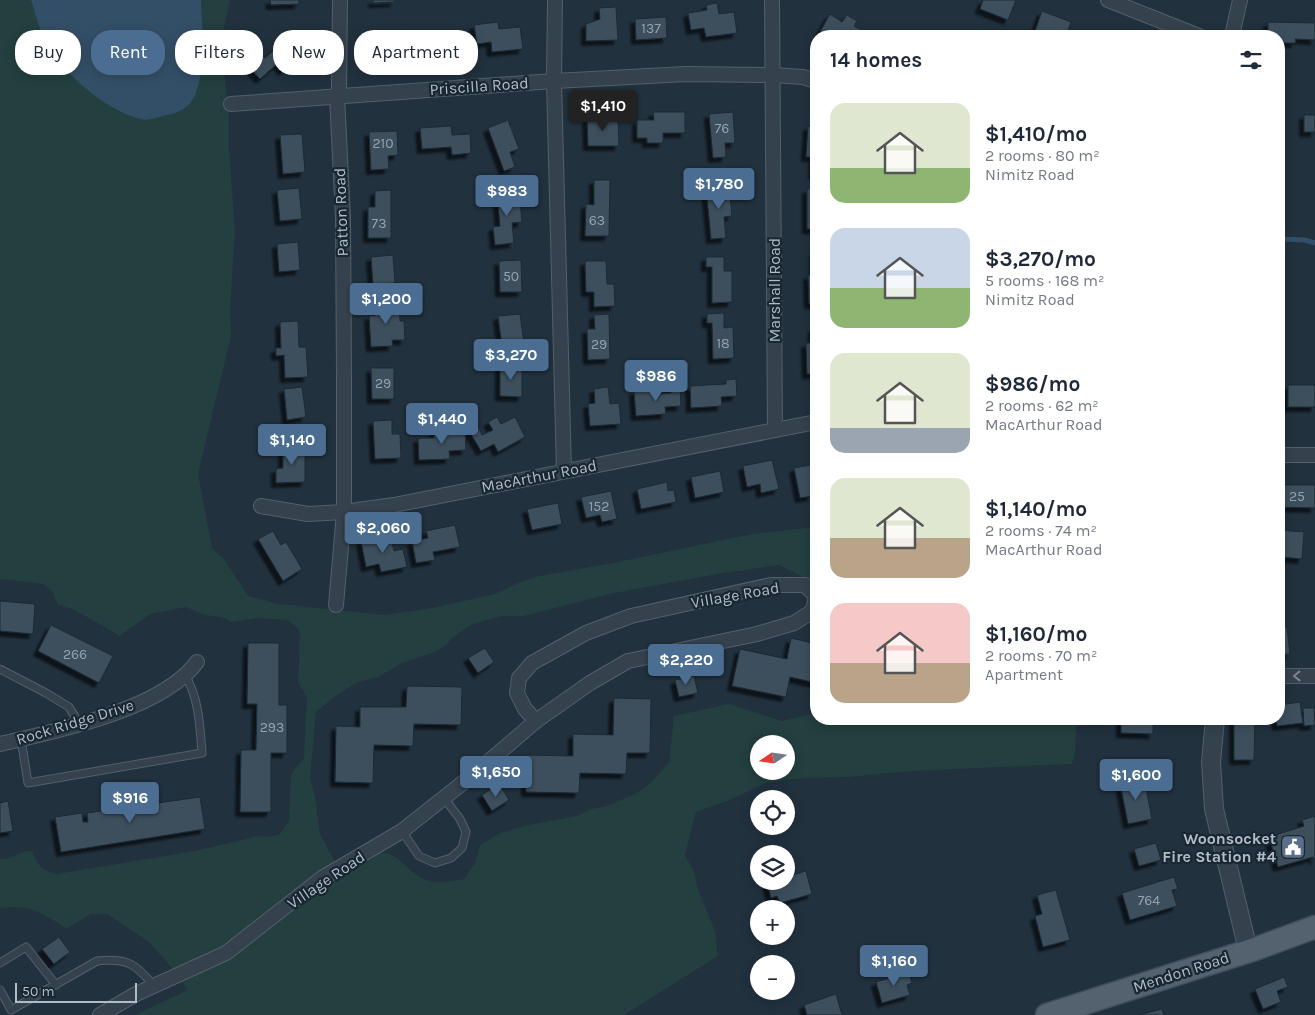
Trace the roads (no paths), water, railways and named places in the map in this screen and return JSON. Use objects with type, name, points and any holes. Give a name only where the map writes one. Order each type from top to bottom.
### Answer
[{"type":"main road","name":"Mendon Road","points":[[1047,1015],[1315,927]]},
{"type":"street","name":"Patton Road","points":[[336,605],[344,512],[343,218],[337,96],[339,89],[340,0]]},
{"type":"street","points":[[555,0],[554,81],[564,471]]},
{"type":"street","name":"Marshall Road","points":[[772,0],[775,430]]},
{"type":"street","points":[[1108,0],[1184,30]]},
{"type":"street","points":[[1233,30],[1240,0]]},
{"type":"street","name":"Priscilla Road","points":[[231,104],[554,81],[686,74],[773,74],[803,77],[810,80]]},
{"type":"street","name":"MacArthur Road","points":[[261,506],[308,514],[394,506],[810,423]]},
{"type":"street","points":[[1285,455],[1315,454]]},
{"type":"street","name":"Village Road","points":[[536,721],[525,709],[517,693],[519,678],[532,663],[586,633],[631,616],[771,585],[805,585],[810,590]]},
{"type":"street","name":"Village Road","points":[[100,1015],[154,986],[226,953],[322,878],[402,831],[474,774],[536,721],[590,683],[628,661],[757,634],[794,623],[810,613]]},
{"type":"street","name":"Rock Ridge Drive","points":[[0,744],[79,724],[126,709],[156,696],[176,683],[197,662]]},
{"type":"street","points":[[1285,676],[1315,676]]},
{"type":"street","points":[[1214,725],[1211,762],[1214,809],[1248,950]]},
{"type":"lane","points":[[0,669],[69,707],[79,724]]},
{"type":"lane","points":[[21,739],[28,783],[202,753],[200,720],[192,686],[185,675]]},
{"type":"lane","points":[[402,831],[419,856],[435,863],[451,858],[462,848],[466,832],[460,819],[444,798]]},
{"type":"lane","points":[[0,963],[26,947],[56,984]]},
{"type":"lane","points":[[0,990],[11,1010],[97,961],[110,960],[126,962],[140,970],[154,986]]},
{"type":"water","points":[[31,0],[201,0],[203,30],[175,30],[175,75],[200,75],[195,95],[186,107],[177,112],[142,120],[113,108],[71,75],[81,75],[81,30],[41,30]]},
{"type":"waterway","points":[[1285,239],[1305,240],[1315,243]]},
{"type":"place","name":"Woonsocket Fire Station #4","points":[[1293,847]]}]
